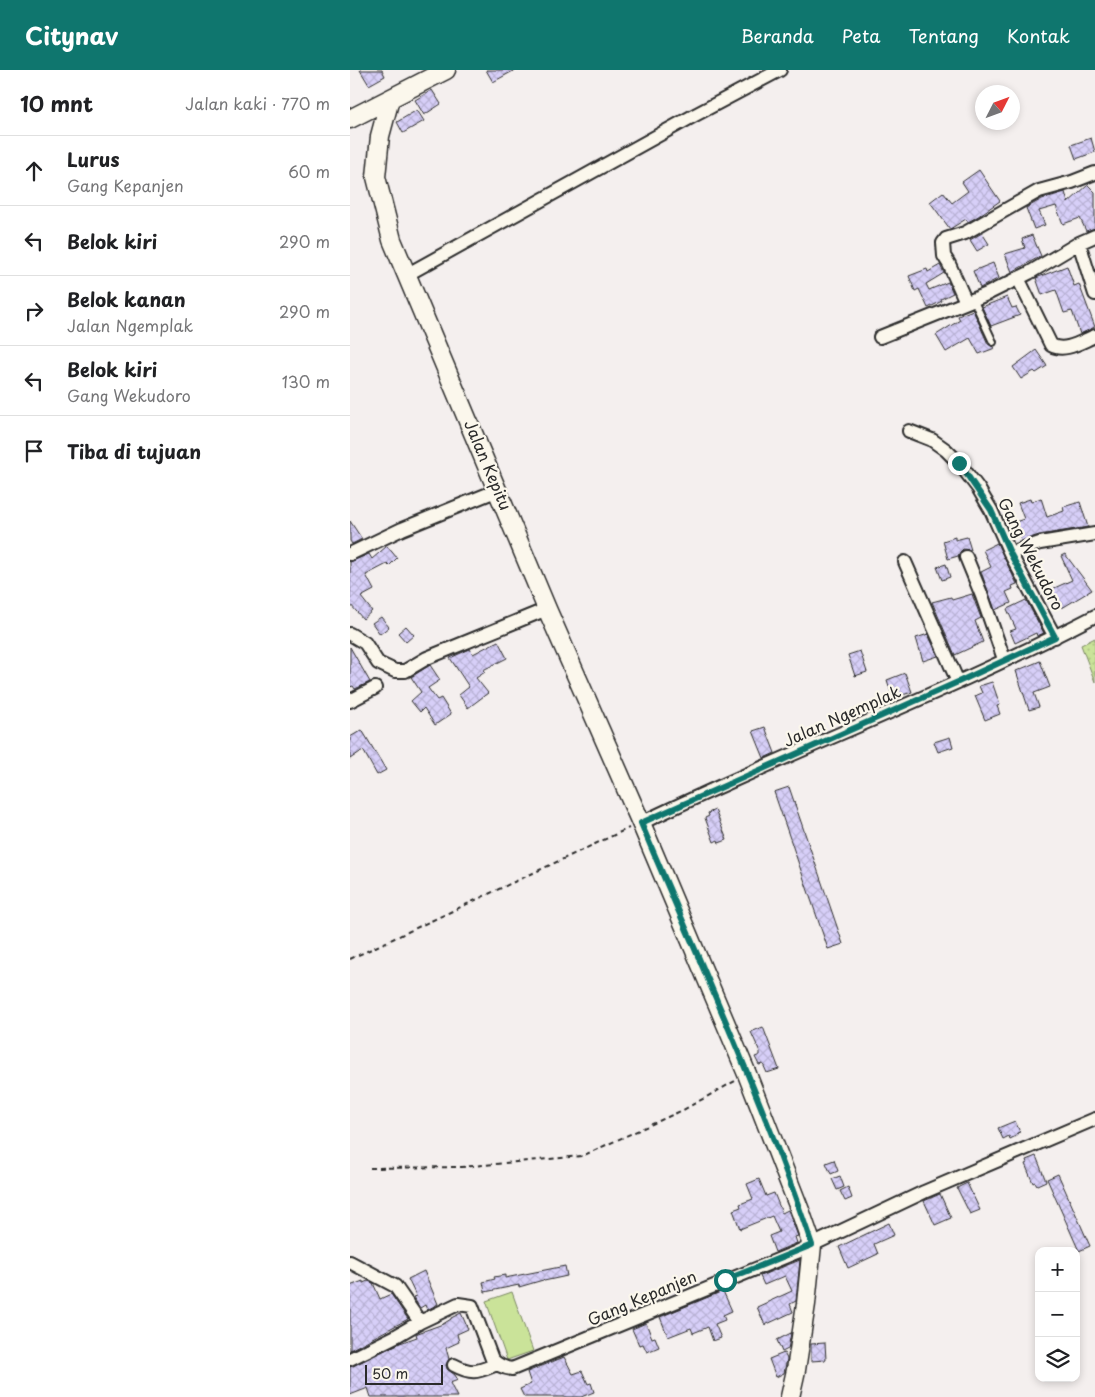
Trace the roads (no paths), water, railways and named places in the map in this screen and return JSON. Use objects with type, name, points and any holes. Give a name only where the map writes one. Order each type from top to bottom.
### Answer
[{"type":"street","points":[[356,115],[446,70]]},
{"type":"street","points":[[408,274],[780,70]]},
{"type":"street","name":"Jalan Kepitu","points":[[390,99],[380,136],[376,178],[392,240],[408,274],[547,609],[641,823],[747,1074],[812,1245]]},
{"type":"street","points":[[356,115],[371,113],[376,117],[381,130],[380,136]]},
{"type":"street","points":[[970,301],[944,256],[943,243],[946,239],[965,233],[1039,191],[1072,182],[1095,173]]},
{"type":"street","points":[[880,337],[970,301],[1018,278],[1079,243],[1095,236]]},
{"type":"street","points":[[1079,243],[1095,294]]},
{"type":"street","points":[[1018,278],[1052,345],[1057,348],[1066,348],[1095,336]]},
{"type":"street","name":"Gang Wekudoro","points":[[909,431],[932,440],[959,463],[991,510],[1010,553],[1055,637]]},
{"type":"street","points":[[350,554],[402,528],[498,490]]},
{"type":"street","points":[[1010,553],[1040,543],[1095,534]]},
{"type":"street","points":[[966,556],[1004,659]]},
{"type":"street","points":[[905,562],[958,682]]},
{"type":"street","points":[[350,634],[364,643],[378,664],[395,672],[405,671],[427,658],[547,609]]},
{"type":"street","name":"Jalan Ngemplak","points":[[641,823],[958,682],[1004,659],[1055,637],[1095,616]]},
{"type":"street","points":[[350,701],[375,688]]},
{"type":"street","name":"Gang Kepanjen","points":[[497,1364],[504,1368],[512,1369],[812,1245],[924,1192],[1095,1119]]},
{"type":"street","points":[[790,1397],[802,1332],[812,1245]]},
{"type":"street","points":[[350,1262],[396,1286],[420,1322]]},
{"type":"street","points":[[350,1359],[458,1304],[471,1305],[492,1359],[497,1364],[473,1373],[454,1365]]},
{"type":"lane","points":[[970,301],[993,342]]}]
